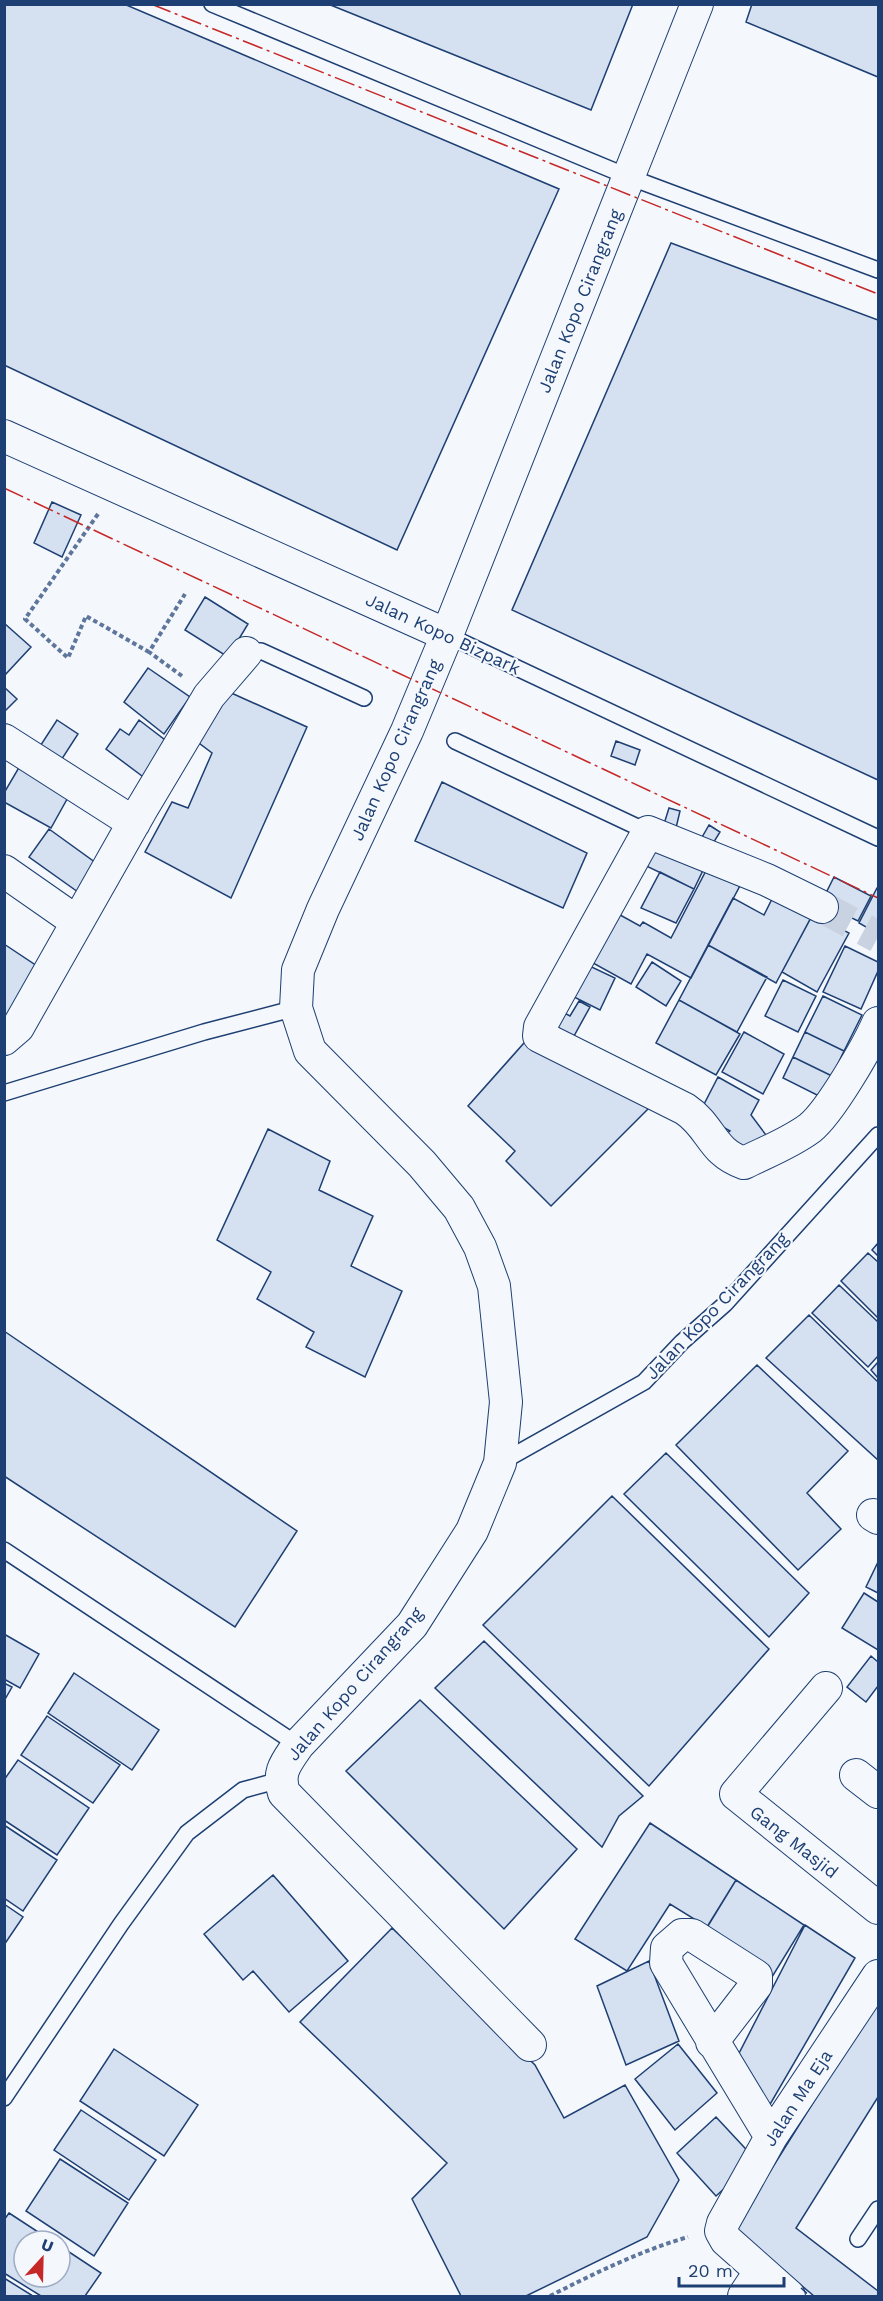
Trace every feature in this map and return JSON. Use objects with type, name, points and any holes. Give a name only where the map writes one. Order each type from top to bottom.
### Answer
[{"type":"street","name":"Jalan Kopo Cirangrang","points":[[280,1780],[284,1766],[298,1745],[412,1625],[472,1531],[500,1463],[506,1402],[494,1287],[480,1246],[459,1208],[423,1164],[310,1051],[297,1008],[298,970],[323,909],[406,731],[447,635],[697,4]]},
{"type":"street","name":"Jalan Kopo Bizpark","points":[[4,436],[447,635]]},
{"type":"street","points":[[4,1039],[18,1026],[209,696],[246,653]]},
{"type":"street","points":[[4,740],[134,823]]},
{"type":"street","points":[[822,907],[767,880],[648,832],[554,999],[540,1027],[539,1036],[698,1117],[723,1154],[744,1163],[797,1137],[823,1115],[879,1023]]},
{"type":"street","points":[[4,871],[77,922]]},
{"type":"street","name":"Gang Masjid","points":[[826,1688],[736,1794],[879,1908]]},
{"type":"street","points":[[280,1780],[284,1793],[530,2045]]},
{"type":"street","name":"Jalan Ma Eja","points":[[722,2227],[771,2137],[879,1976]]},
{"type":"street","points":[[712,2042],[771,2137]]},
{"type":"street","points":[[722,2227],[752,2284],[789,2296]]},
{"type":"lane","points":[[212,4],[629,177],[879,270]]},
{"type":"lane","name":"Jalan Kopo Bizpark","points":[[447,635],[879,838]]},
{"type":"lane","points":[[246,653],[261,651],[364,698]]},
{"type":"lane","points":[[455,741],[648,832]]},
{"type":"lane","points":[[4,1093],[204,1032],[297,1008]]},
{"type":"lane","name":"Jalan Kopo Cirangrang","points":[[500,1463],[644,1382],[682,1342],[725,1304],[879,1135]]},
{"type":"lane","points":[[4,1550],[298,1745]]},
{"type":"lane","name":"Jalan Kopo Cirangrang","points":[[4,2098],[121,1924],[187,1833],[243,1790],[280,1780]]},
{"type":"lane","points":[[858,2239],[879,2209]]},
{"type":"path","points":[[118,487],[25,619],[68,658],[86,616],[149,652],[209,696]]},
{"type":"path","points":[[149,652],[185,594]]},
{"type":"path","points":[[550,2296],[597,2272],[659,2245],[722,2227]]},
{"type":"building","points":[[4,4],[124,4],[559,189],[397,550],[4,365]]},
{"type":"building","points":[[328,4],[633,4],[591,110]]},
{"type":"building","points":[[752,4],[878,4],[878,77],[746,22]]},
{"type":"building","points":[[671,243],[878,320],[878,780],[512,610]]},
{"type":"building","points":[[52,502],[81,515],[62,557],[34,543]]},
{"type":"building","points":[[205,597],[248,624],[228,657],[185,630]]},
{"type":"building","points":[[4,623],[31,647],[4,676]]},
{"type":"building","points":[[148,668],[190,697],[164,734],[124,702]]},
{"type":"building","points":[[4,687],[17,699],[4,712]]},
{"type":"building","points":[[218,687],[307,727],[231,898],[145,852],[172,802],[188,808],[212,753],[191,737]]},
{"type":"building","points":[[57,720],[78,734],[56,768],[35,754]]},
{"type":"building","points":[[139,720],[169,743],[146,779],[106,749],[120,729],[129,735]]},
{"type":"building","points":[[616,741],[640,750],[635,765],[611,756]]},
{"type":"building","points":[[24,759],[71,792],[51,828],[4,802],[4,793]]},
{"type":"building","points":[[442,782],[587,853],[563,908],[415,841]]},
{"type":"building","points":[[669,808],[680,811],[676,828],[664,824]]},
{"type":"building","points":[[709,825],[720,832],[712,845],[701,839]]},
{"type":"building","points":[[49,829],[96,863],[78,892],[29,857]]},
{"type":"building","points":[[649,836],[707,862],[694,889],[638,862]]},
{"type":"building","points":[[710,863],[743,880],[691,978],[647,954],[631,984],[584,958],[613,911],[640,926],[643,922],[671,938]]},
{"type":"building","points":[[660,872],[694,889],[676,923],[641,908]]},
{"type":"building","points":[[834,877],[871,896],[858,921],[821,903]]},
{"type":"building","points":[[878,888],[878,934],[859,923]]},
{"type":"building","points":[[774,895],[816,908],[776,983],[708,945],[733,898],[764,915]]},
{"type":"building","points":[[813,914],[849,933],[817,992],[782,972]]},
{"type":"building","points":[[4,944],[43,970],[4,1025]]},
{"type":"building","points":[[708,945],[767,977],[737,1032],[679,1000]]},
{"type":"building","points":[[845,946],[878,962],[878,971],[861,1009],[823,992]]},
{"type":"building","points":[[579,961],[615,978],[600,1010],[564,992]]},
{"type":"building","points":[[652,962],[681,981],[666,1006],[636,987]]},
{"type":"building","points":[[783,980],[816,996],[798,1032],[765,1016]]},
{"type":"building","points":[[823,996],[862,1015],[844,1051],[805,1032]]},
{"type":"building","points":[[679,1000],[740,1034],[716,1075],[656,1043]]},
{"type":"building","points":[[579,1001],[590,1007],[569,1045],[544,1032],[557,1009],[570,1016]]},
{"type":"building","points":[[744,1032],[784,1054],[763,1094],[722,1072]]},
{"type":"building","points":[[805,1032],[844,1051],[832,1076],[793,1057]]},
{"type":"building","points":[[524,1043],[653,1104],[551,1206],[506,1161],[515,1151],[468,1106]]},
{"type":"building","points":[[793,1057],[832,1076],[821,1097],[783,1078]]},
{"type":"building","points":[[718,1077],[759,1100],[751,1115],[769,1139],[742,1160],[724,1136],[730,1131],[699,1114]]},
{"type":"building","points":[[268,1129],[330,1161],[319,1190],[373,1216],[351,1266],[402,1291],[365,1377],[306,1347],[314,1332],[257,1299],[271,1272],[217,1240]]},
{"type":"building","points":[[878,1243],[878,1256],[872,1250]]},
{"type":"building","points":[[868,1253],[878,1262],[878,1318],[841,1281]]},
{"type":"building","points":[[839,1285],[878,1322],[878,1356],[868,1367],[812,1313]]},
{"type":"building","points":[[809,1315],[878,1382],[878,1460],[766,1358]]},
{"type":"building","points":[[4,1331],[297,1531],[235,1627],[4,1476]]},
{"type":"building","points":[[878,1362],[878,1378],[871,1370]]},
{"type":"building","points":[[757,1365],[848,1451],[807,1493],[841,1529],[798,1570],[676,1445]]},
{"type":"building","points":[[666,1453],[809,1593],[769,1637],[624,1494]]},
{"type":"building","points":[[612,1496],[769,1649],[649,1786],[483,1625]]},
{"type":"building","points":[[878,1562],[878,1593],[866,1587]]},
{"type":"building","points":[[864,1593],[878,1602],[878,1650],[842,1628]]},
{"type":"building","points":[[4,1634],[39,1654],[20,1688],[4,1679]]},
{"type":"building","points":[[484,1641],[643,1796],[619,1816],[602,1847],[435,1688]]},
{"type":"building","points":[[871,1656],[878,1662],[878,1686],[866,1702],[847,1687]]},
{"type":"building","points":[[74,1673],[159,1730],[132,1770],[48,1713]]},
{"type":"building","points":[[4,1683],[12,1687],[4,1701]]},
{"type":"building","points":[[420,1700],[577,1849],[504,1929],[346,1771]]},
{"type":"building","points":[[47,1716],[120,1765],[93,1803],[21,1755]]},
{"type":"building","points":[[18,1760],[89,1808],[57,1855],[4,1820],[4,1780]]},
{"type":"building","points":[[650,1823],[736,1880],[707,1927],[670,1904],[627,1971],[575,1939]]},
{"type":"building","points":[[4,1825],[57,1860],[23,1911],[4,1898]]},
{"type":"building","points":[[273,1875],[348,1961],[289,2012],[253,1971],[243,1980],[204,1934]]},
{"type":"building","points":[[736,1880],[804,1925],[772,1977],[703,1934]]},
{"type":"building","points":[[4,1904],[23,1917],[4,1945]]},
{"type":"building","points":[[805,1925],[855,1958],[765,2113],[734,2063]]},
{"type":"building","points":[[392,1928],[535,2065],[564,2118],[625,2085],[679,2180],[647,2237],[526,2296],[461,2296],[412,2199],[447,2163],[300,2022]]},
{"type":"building","points":[[649,1961],[679,2041],[626,2065],[597,1986]]},
{"type":"building","points":[[878,1999],[878,2097],[796,2228],[878,2291],[878,2294],[877,2296],[814,2296],[734,2229]]},
{"type":"building","points":[[678,2044],[717,2093],[675,2130],[635,2079]]},
{"type":"building","points":[[114,2049],[198,2105],[164,2156],[80,2101]]},
{"type":"building","points":[[81,2110],[156,2160],[129,2200],[54,2150]]},
{"type":"building","points":[[716,2117],[756,2160],[716,2196],[677,2153]]},
{"type":"building","points":[[60,2159],[128,2203],[94,2256],[72,2241],[72,2229],[53,2229],[26,2211]]},
{"type":"building","points":[[9,2213],[34,2229],[12,2229],[12,2278],[4,2273],[4,2220]]},
{"type":"building","points":[[72,2254],[101,2273],[85,2296],[41,2296],[30,2289],[72,2289]]},
{"type":"building","points":[[4,2278],[12,2283],[12,2289],[22,2289],[33,2296],[4,2296]]},
{"type":"tunnel","points":[[822,907],[878,937]]},
{"type":"fence","points":[[801,2288],[810,2296]]},
{"type":"power","points":[[151,4],[878,294]]},
{"type":"power","points":[[4,488],[878,898]]}]
